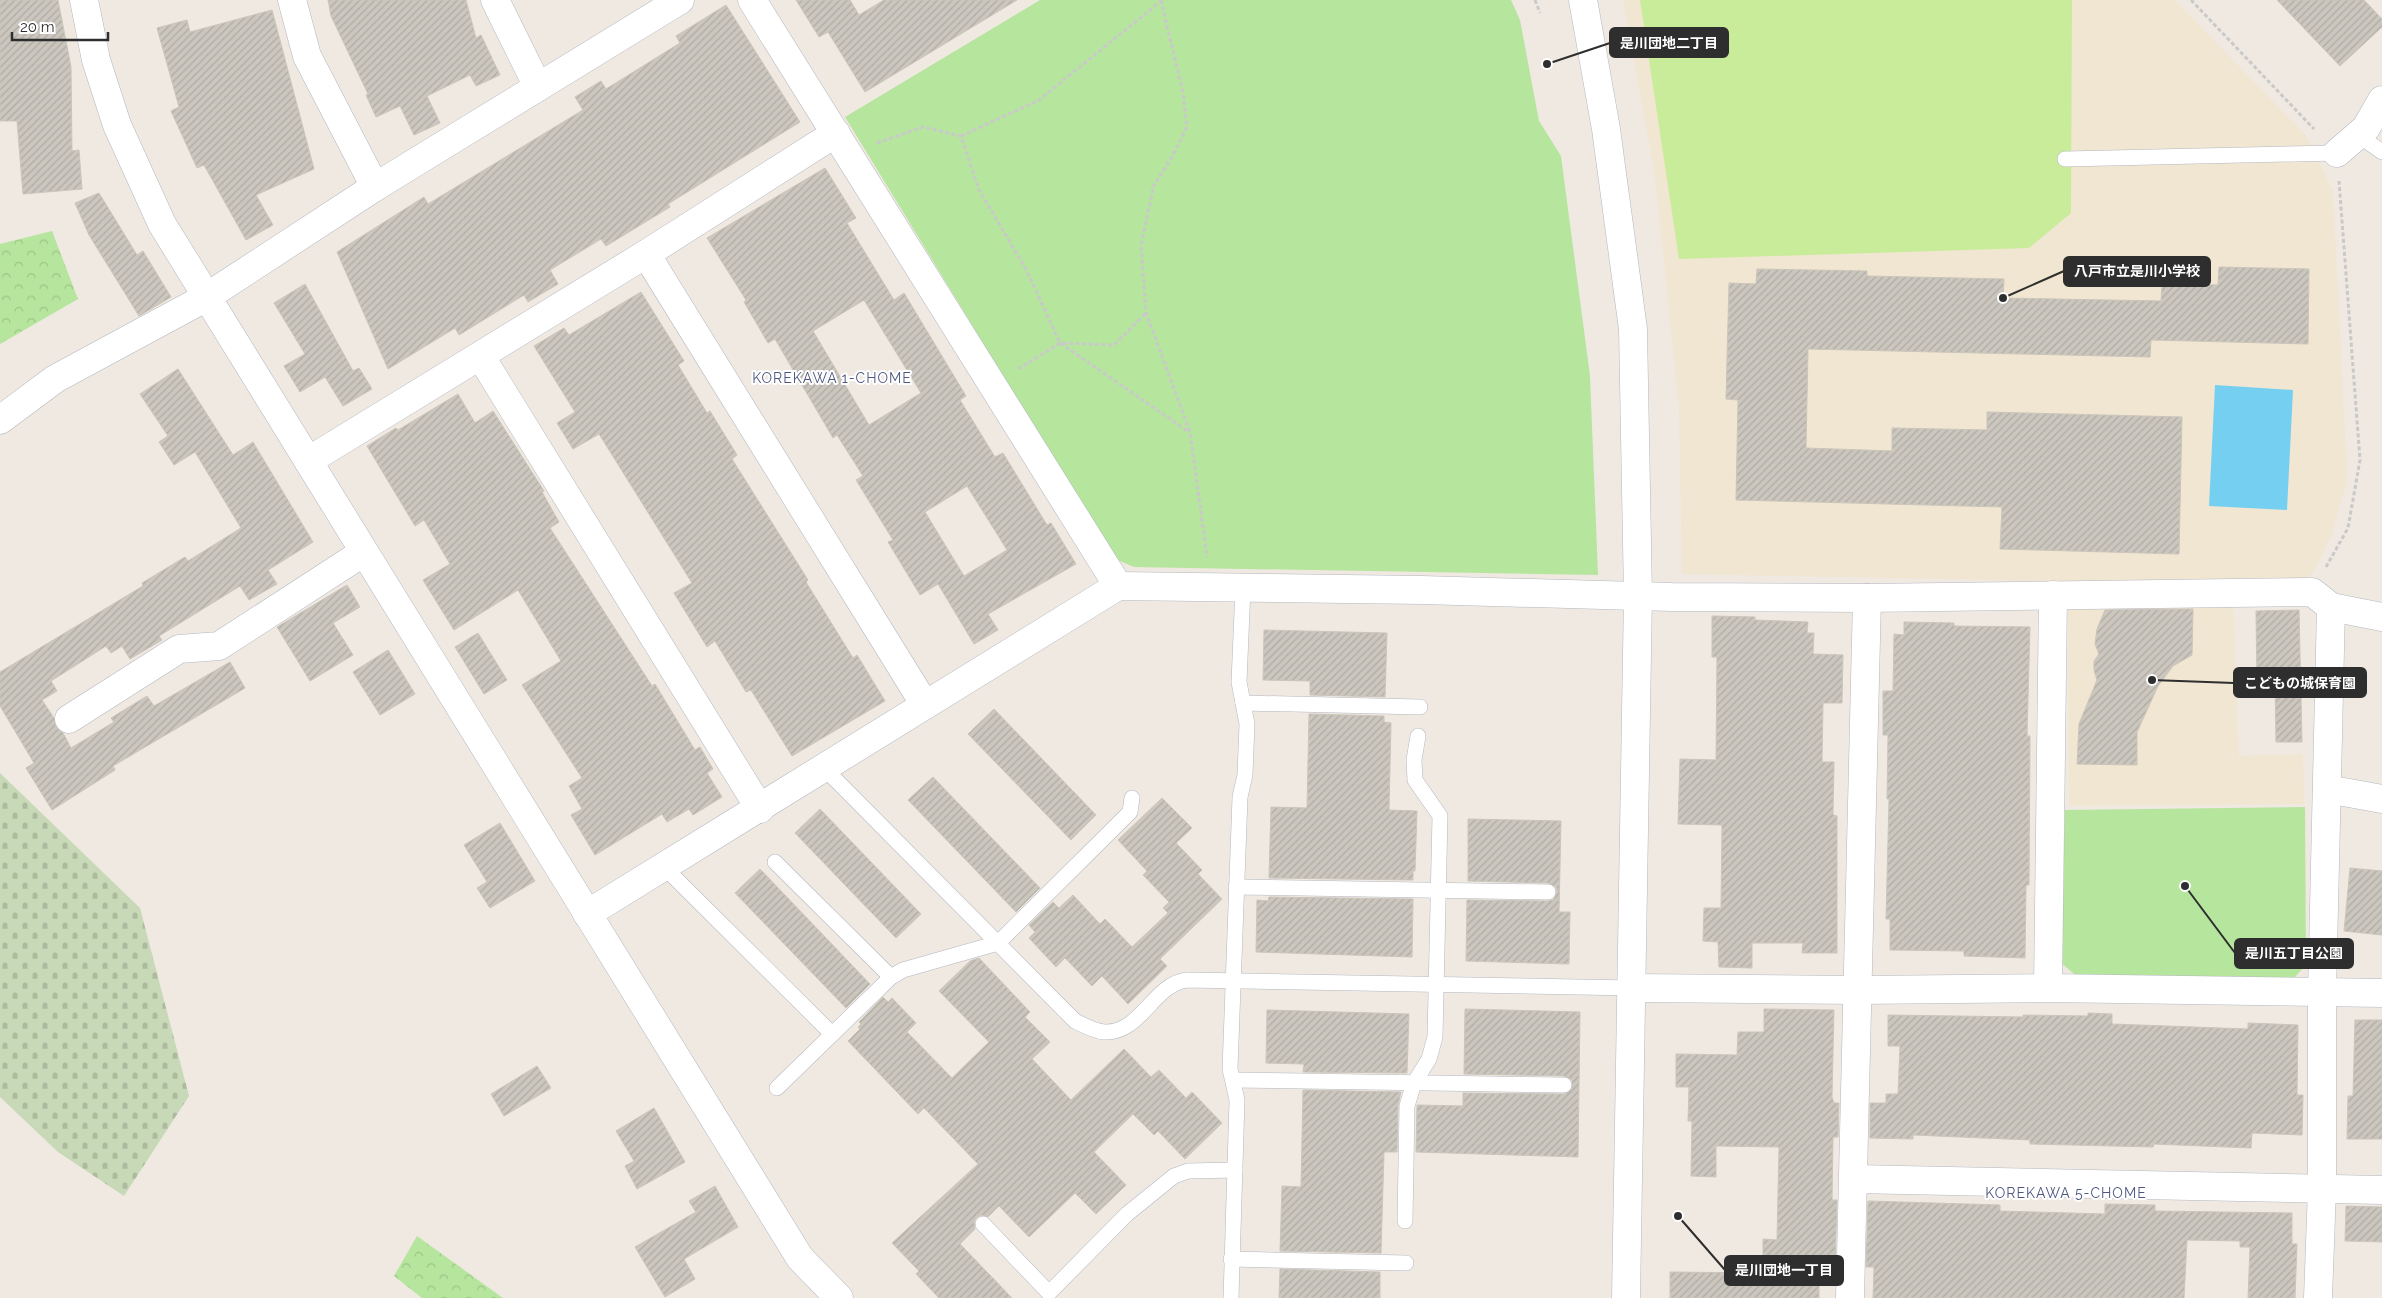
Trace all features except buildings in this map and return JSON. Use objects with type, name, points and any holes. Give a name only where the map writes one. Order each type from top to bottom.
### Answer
[{"type":"street","points":[[84,0],[96,60],[117,125],[162,224],[800,1258],[839,1298]]},
{"type":"street","points":[[292,0],[307,56],[375,187]]},
{"type":"street","points":[[495,0],[538,87]]},
{"type":"street","points":[[0,420],[55,379],[206,298],[375,187],[680,0]]},
{"type":"street","points":[[752,0],[1118,586]]},
{"type":"street","points":[[1583,0],[1606,129],[1633,329],[1638,596],[1633,988],[1626,1298]]},
{"type":"street","points":[[2337,152],[2366,128],[2382,100]]},
{"type":"street","points":[[308,462],[646,254],[842,142]]},
{"type":"street","points":[[646,254],[925,705]]},
{"type":"street","points":[[480,356],[760,809]]},
{"type":"street","points":[[69,719],[179,649],[219,646],[364,552]]},
{"type":"street","points":[[587,914],[760,809],[1118,586],[1422,590],[1638,596],[1867,598],[2054,595],[2322,599],[2382,617]]},
{"type":"street","points":[[2048,988],[2054,595]]},
{"type":"street","points":[[1850,1298],[1859,990],[1867,598]]},
{"type":"street","points":[[2318,1298],[2322,1190],[2322,993],[2327,789],[2322,599]]},
{"type":"street","points":[[2327,789],[2382,799]]},
{"type":"street","points":[[1633,988],[1859,990],[2048,988],[2382,993]]},
{"type":"street","points":[[1854,1179],[2382,1190]]},
{"type":"lane","points":[[2358,135],[2382,152]]},
{"type":"lane","points":[[2065,159],[2337,152]]},
{"type":"lane","points":[[1230,1298],[1237,1100],[1230,1069],[1240,797],[1245,767],[1247,724],[1239,682],[1243,588]]},
{"type":"lane","points":[[1243,703],[1420,707]]},
{"type":"lane","points":[[1406,1221],[1407,1106],[1414,1083],[1429,1059],[1435,1037],[1437,985],[1440,816],[1415,780],[1414,760],[1418,736]]},
{"type":"lane","points":[[824,768],[1075,1021],[1104,1032],[1131,1023],[1169,987],[1179,981],[1234,980],[1633,988]]},
{"type":"lane","points":[[777,1088],[891,977],[903,970],[998,943],[1130,812],[1132,798]]},
{"type":"lane","points":[[774,862],[891,977]]},
{"type":"lane","points":[[664,868],[832,1034]]},
{"type":"lane","points":[[1236,886],[1548,892]]},
{"type":"lane","points":[[1233,1080],[1564,1085]]},
{"type":"lane","points":[[983,1224],[1049,1293],[1127,1214],[1174,1176],[1188,1171],[1235,1170]]},
{"type":"lane","points":[[1231,1259],[1406,1263]]},
{"type":"path","points":[[842,142],[923,127],[961,136],[1039,100],[1161,0],[1183,93],[1187,127],[1172,157],[1154,185],[1141,245],[1146,313],[1190,432],[1211,588]]},
{"type":"path","points":[[1534,0],[1540,12]]},
{"type":"path","points":[[2191,0],[2337,152],[2360,460],[2348,528],[2322,599]]},
{"type":"path","points":[[961,136],[979,190],[1026,270],[1060,343],[1190,432]]},
{"type":"path","points":[[991,383],[1060,343],[1114,345],[1146,313]]},
{"type":"shaded area","points":[[1623,0],[2175,0],[2306,136],[2333,191],[2347,480],[2332,534],[2314,571],[2300,586],[1682,574],[1679,406],[1655,175]]},
{"type":"shaded area","points":[[2068,606],[2233,607],[2239,756],[2303,754],[2304,804],[2069,806]]},
{"type":"green space","points":[[1040,0],[1511,0],[1520,20],[1539,121],[1561,156],[1590,376],[1598,575],[1134,567],[1115,559],[845,117]]},
{"type":"green space","points":[[1640,0],[2072,0],[2071,213],[2029,248],[1679,259]]},
{"type":"green space","points":[[52,231],[78,299],[0,344],[0,244]]},
{"type":"green space","points":[[0,773],[140,908],[189,1096],[124,1196],[58,1152],[0,1097]]},
{"type":"green space","points":[[2305,807],[2306,965],[2294,978],[2079,978],[2061,963],[2065,810]]},
{"type":"green space","points":[[417,1236],[503,1298],[422,1298],[394,1276]]},
{"type":"water","points":[[2215,385],[2293,390],[2287,510],[2209,506]]},
{"type":"place","name":"是川団地二丁目","points":[[1547,64]]},
{"type":"place","name":"八戸市立是川小学校","points":[[2003,298]]},
{"type":"place","name":"こどもの城保育園","points":[[2152,680]]},
{"type":"place","name":"是川五丁目公園","points":[[2185,886]]},
{"type":"place","name":"是川団地一丁目","points":[[1678,1216]]},
{"type":"district","name":"KOREKAWA 1-CHOME","points":[[832,378]]},
{"type":"district","name":"KOREKAWA 5-CHOME","points":[[2066,1193]]}]
